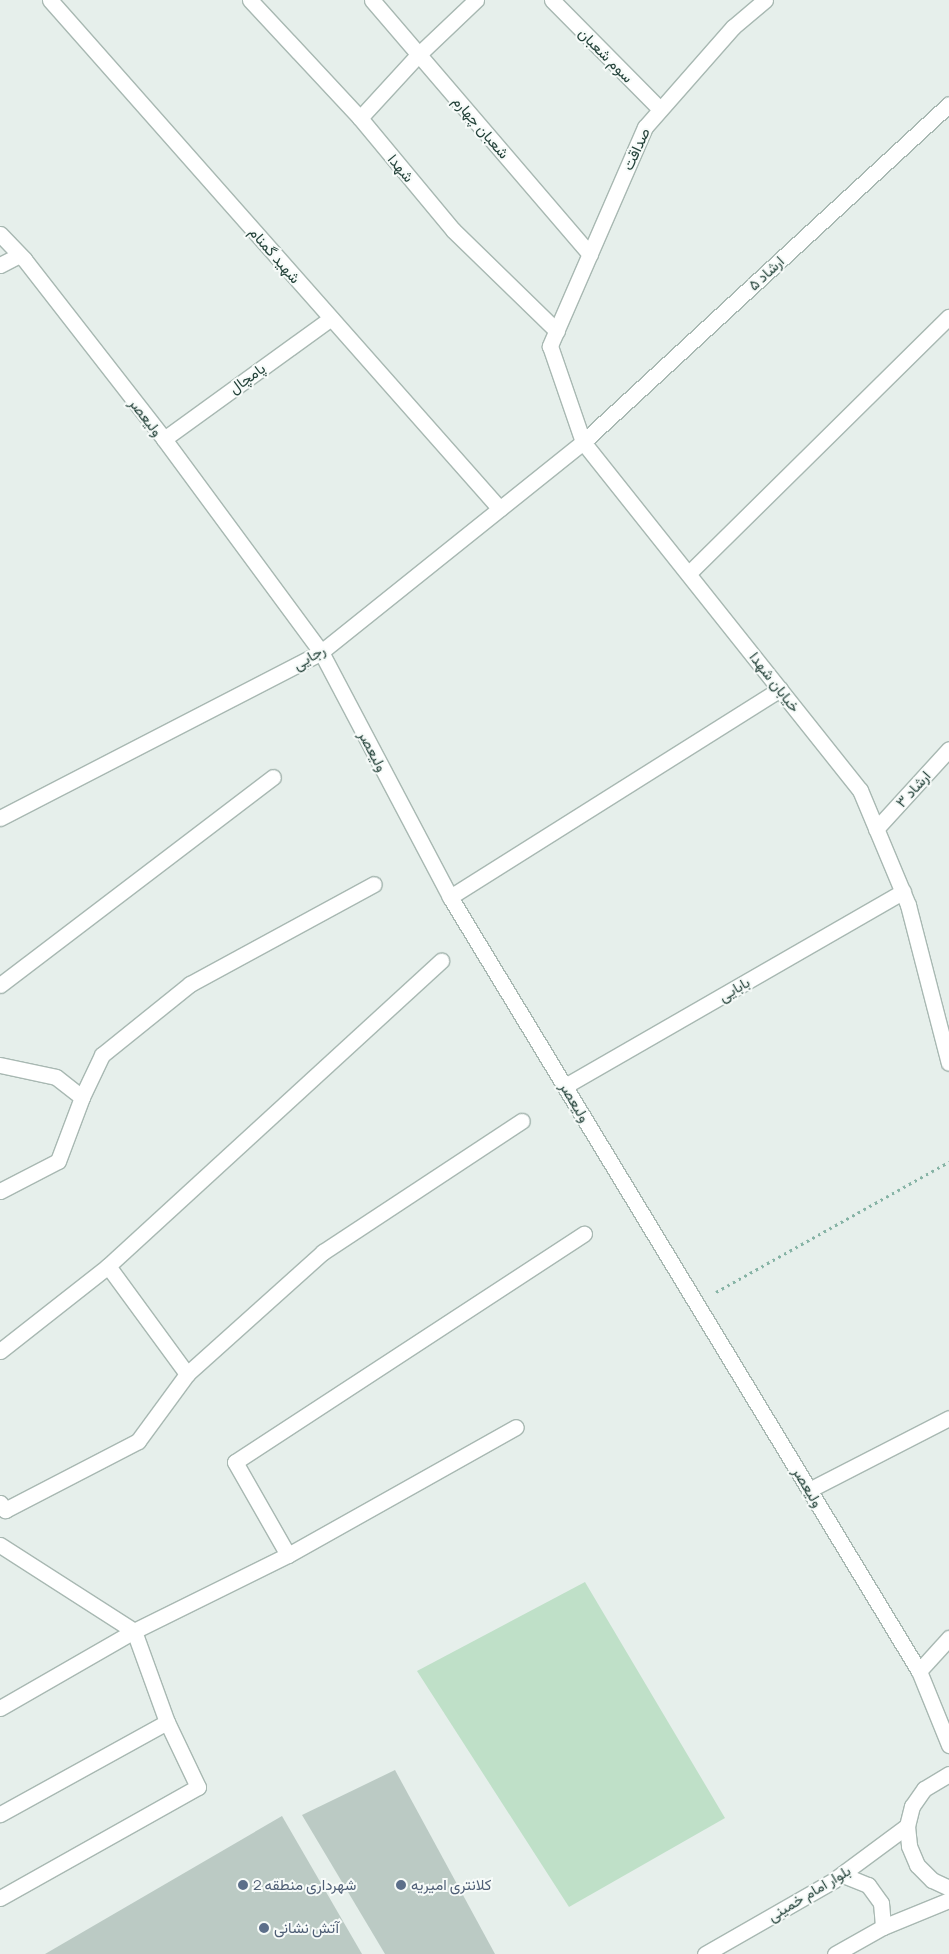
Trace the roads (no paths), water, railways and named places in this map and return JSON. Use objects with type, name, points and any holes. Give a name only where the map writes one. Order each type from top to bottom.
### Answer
[{"type":"street","name":"شهید گمنام","points":[[50,0],[500,509]]},
{"type":"street","name":"شهدا","points":[[250,0],[360,118],[453,230],[557,331]]},
{"type":"street","name":"شعبان چهارم","points":[[372,0],[590,254]]},
{"type":"street","points":[[360,118],[418,55],[476,0]]},
{"type":"street","name":"سوم شعبان","points":[[552,0],[660,109]]},
{"type":"street","name":"صداقت","points":[[557,331],[645,126],[733,27],[765,0]]},
{"type":"street","name":"ارشاد ۵","points":[[584,442],[949,104]]},
{"type":"street","name":"ولیعصر","points":[[0,234],[18,256],[24,259],[164,439],[320,652],[450,897],[919,1671],[949,1745]]},
{"type":"street","points":[[0,265],[18,256]]},
{"type":"street","points":[[688,574],[949,317]]},
{"type":"street","name":"پامچال","points":[[164,439],[331,318]]},
{"type":"street","name":"خیابان شهدا","points":[[557,331],[550,346],[584,442],[860,790],[903,892],[949,1063]]},
{"type":"street","name":"رجایی","points":[[0,818],[320,652],[584,442]]},
{"type":"street","points":[[450,897],[780,689]]},
{"type":"street","name":"ارشاد ۳","points":[[876,829],[949,749]]},
{"type":"street","points":[[0,985],[273,777]]},
{"type":"street","points":[[0,1190],[58,1161],[82,1097],[102,1055],[190,984],[374,884]]},
{"type":"street","name":"بابایی","points":[[565,1086],[903,892]]},
{"type":"street","points":[[0,1351],[108,1266],[441,961]]},
{"type":"street","points":[[0,1065],[56,1077],[82,1097]]},
{"type":"street","points":[[0,1503],[5,1510],[138,1441],[187,1374],[323,1252],[522,1121]]},
{"type":"street","points":[[288,1555],[235,1462],[584,1234]]},
{"type":"street","points":[[108,1266],[187,1374]]},
{"type":"street","points":[[809,1490],[949,1418]]},
{"type":"street","points":[[0,1708],[134,1631],[288,1555],[516,1427]]},
{"type":"street","points":[[0,1545],[134,1631],[167,1722],[198,1787],[0,1898]]},
{"type":"street","points":[[919,1671],[949,1638]]},
{"type":"street","points":[[0,1814],[167,1722]]},
{"type":"street","points":[[949,1774],[924,1789],[912,1806],[907,1826],[909,1846],[917,1865],[932,1880],[949,1888]]},
{"type":"street","name":"بلوار امام خمینی","points":[[705,1954],[843,1874],[907,1826]]},
{"type":"street","points":[[843,1874],[868,1886],[881,1903],[883,1927]]},
{"type":"street","points":[[835,1954],[883,1927],[949,1900]]},
{"type":"place","name":"شهرداری منطقه 2","points":[[243,1885]]},
{"type":"place","name":"کلانتری امیریه","points":[[401,1885]]},
{"type":"place","name":"آتش نشانی","points":[[264,1928]]}]
